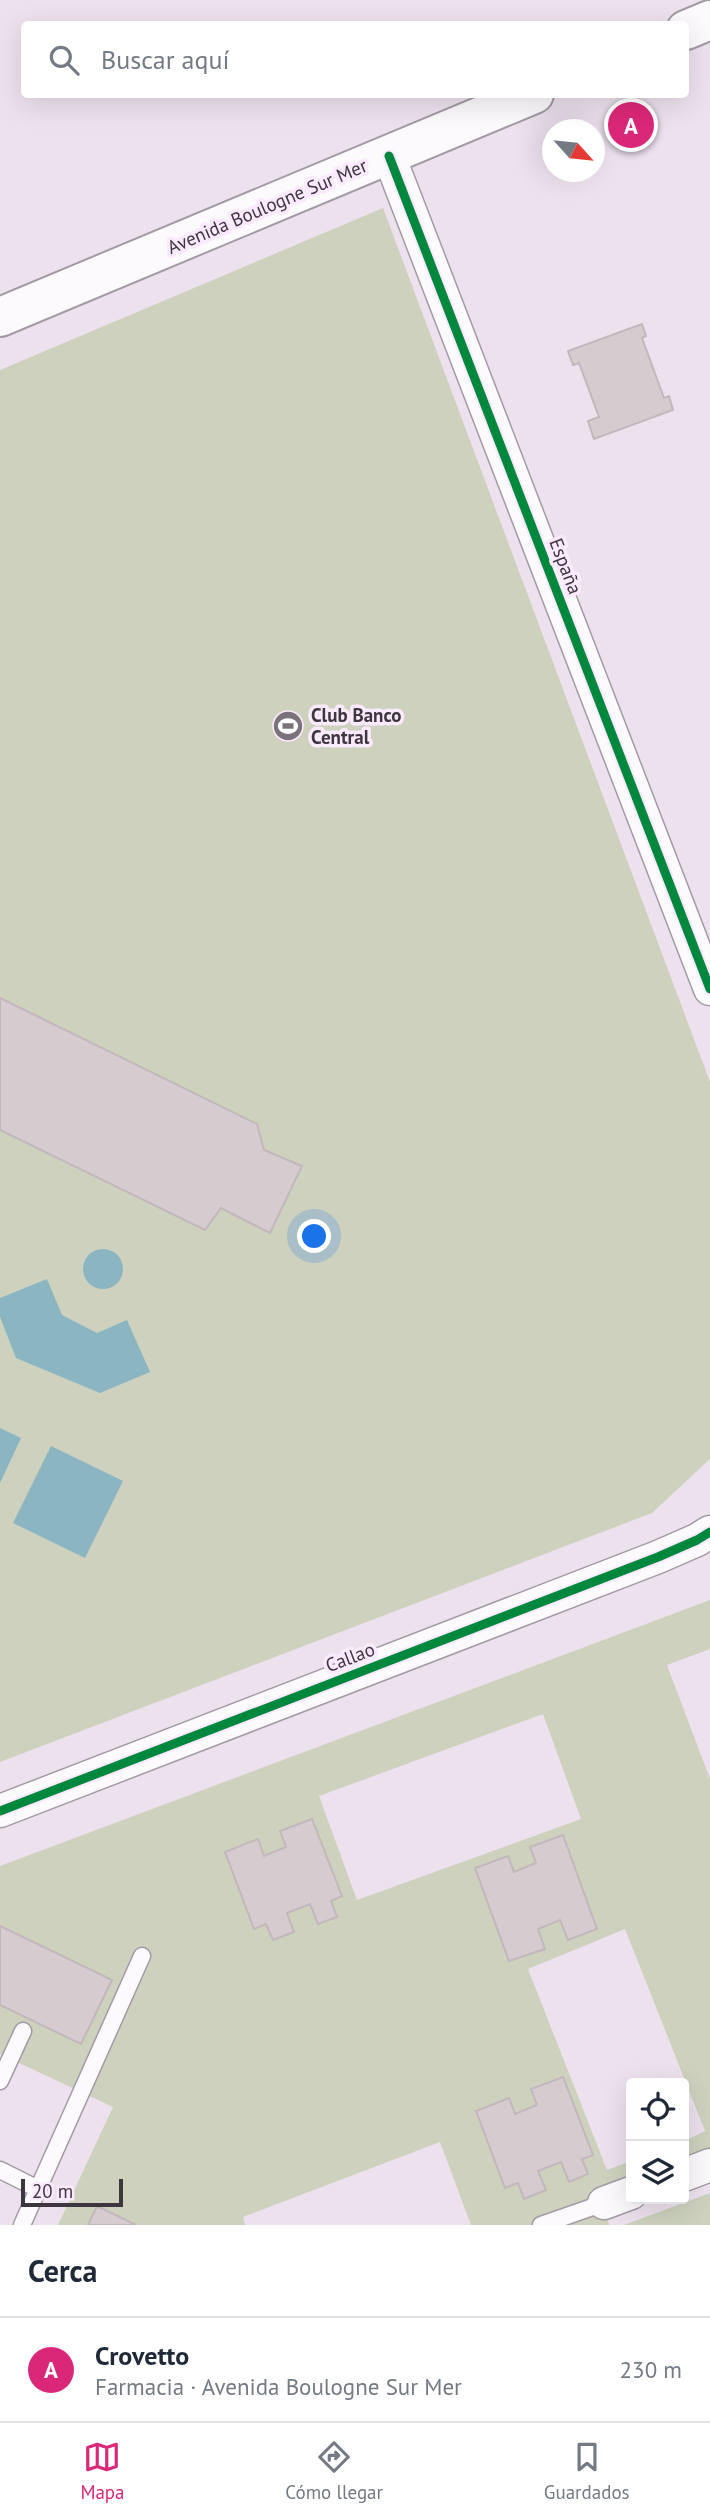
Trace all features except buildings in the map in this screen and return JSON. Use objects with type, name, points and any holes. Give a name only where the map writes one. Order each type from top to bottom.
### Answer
[{"type":"main road","points":[[689,28],[710,20]]},
{"type":"main road","name":"Avenida Boulogne Sur Mer","points":[[0,317],[525,98]]},
{"type":"street","name":"España","points":[[389,156],[710,989]]},
{"type":"street","name":"Callao","points":[[0,1811],[658,1557],[710,1532]]},
{"type":"street","points":[[689,2173],[710,2165]]},
{"type":"lane","points":[[22,2225],[142,1956]]},
{"type":"lane","points":[[0,2081],[23,2031]]},
{"type":"lane","points":[[0,2170],[38,2189]]},
{"type":"lane","points":[[541,2225],[617,2198]]},
{"type":"green space","name":"Club Banco Central","points":[[383,208],[710,1082],[710,1459],[652,1513],[0,1762],[0,370]]},
{"type":"green space","points":[[710,1600],[710,1649],[667,1665],[710,1779],[710,2152],[689,2159],[689,2139],[705,2131],[689,2091],[689,2078],[684,2078],[625,1929],[528,1969],[607,2170],[626,2163],[626,2184],[604,2203],[609,2225],[471,2225],[440,2142],[243,2217],[245,2225],[136,2225],[97,2206],[88,2225],[58,2225],[113,2107],[0,2054],[0,2005],[81,2044],[112,1980],[0,1926],[0,1866]],"holes":[[[543,1714],[581,1819],[357,1900],[319,1796]],[[312,1819],[342,1896],[331,1901],[336,1917],[318,1924],[310,1904],[287,1913],[294,1932],[273,1940],[266,1924],[254,1929],[225,1852],[257,1840],[264,1856],[286,1847],[280,1831]],[[563,1835],[597,1929],[568,1940],[560,1920],[538,1929],[544,1949],[509,1961],[475,1868],[508,1856],[514,1872],[536,1863],[530,1847]],[[563,2077],[593,2154],[582,2159],[588,2175],[569,2182],[561,2162],[538,2171],[545,2190],[524,2198],[518,2183],[505,2187],[476,2111],[508,2098],[515,2114],[537,2105],[532,2089]]]},
{"type":"green space","points":[[710,2193],[710,2225],[624,2225],[680,2204],[689,2204],[689,2201]]},
{"type":"water","points":[[103,1249],[117,1255],[123,1269],[117,1283],[103,1289],[89,1283],[83,1269],[89,1255]]},
{"type":"water","points":[[47,1279],[62,1315],[97,1333],[127,1320],[150,1372],[100,1393],[16,1358],[0,1317],[0,1298]]},
{"type":"water","points":[[0,1428],[21,1438],[0,1483]]},
{"type":"water","points":[[51,1446],[123,1481],[85,1558],[13,1523]]},
{"type":"cycle path","points":[[389,156],[710,989]]},
{"type":"cycle path","points":[[0,1811],[658,1557],[710,1532]]},
{"type":"place","name":"Crovetto","points":[[631,125]]},
{"type":"place","name":"Club Banco Central","points":[[288,726]]}]
